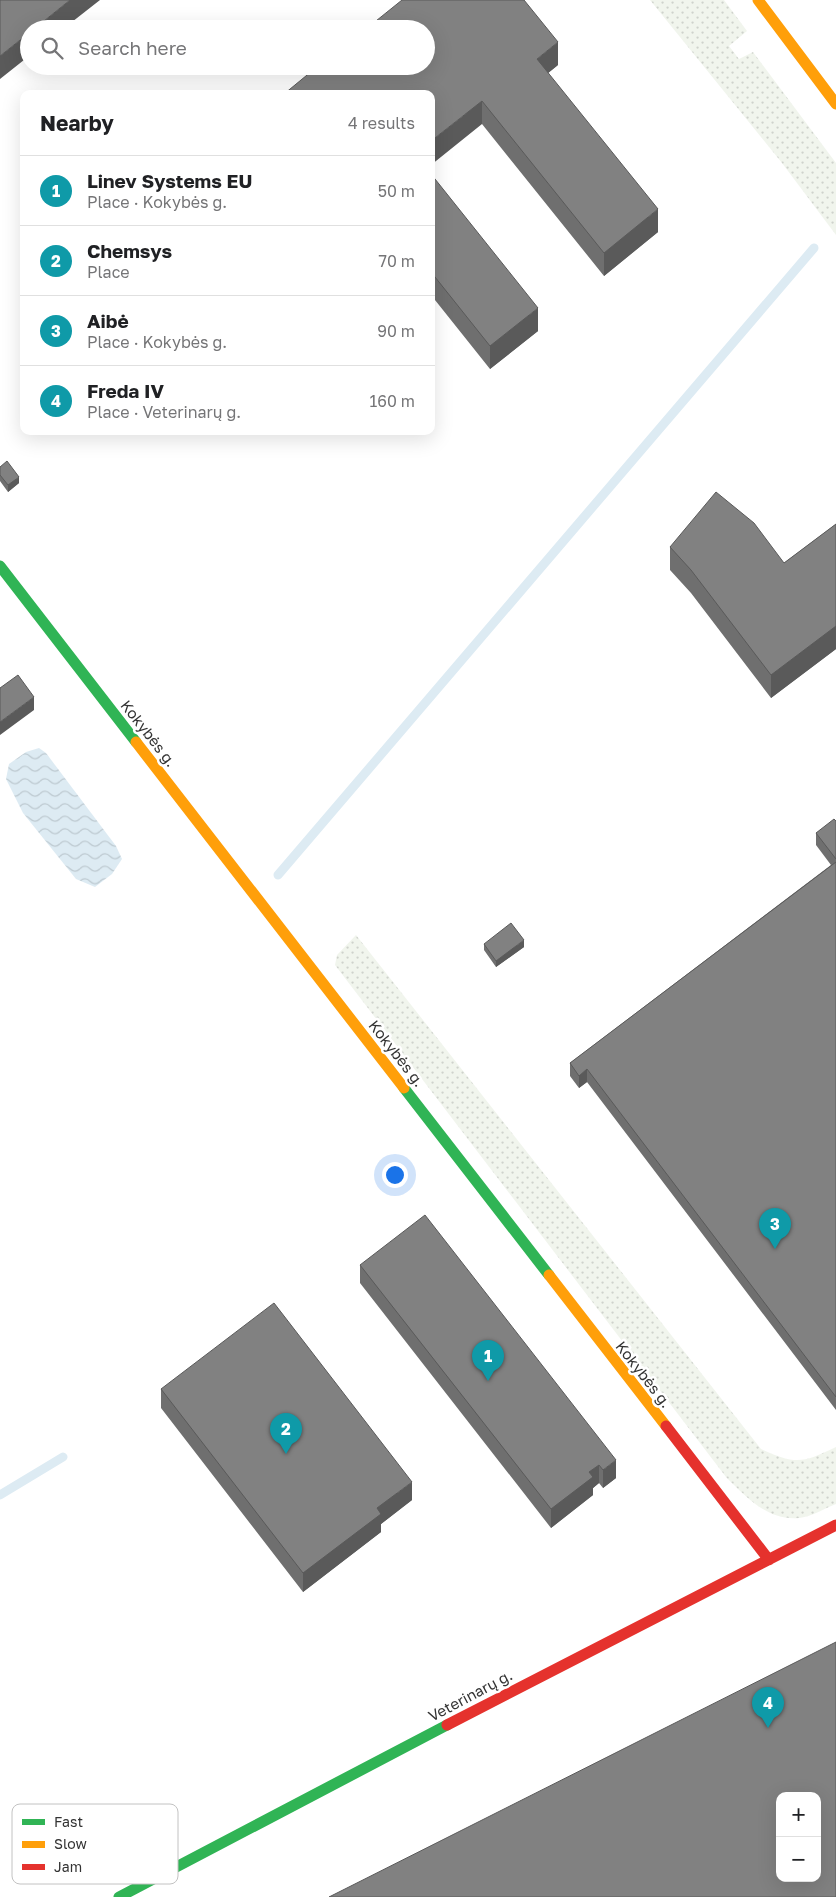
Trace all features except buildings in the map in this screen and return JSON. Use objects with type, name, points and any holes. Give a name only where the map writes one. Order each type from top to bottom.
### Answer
[{"type":"street","points":[[758,0],[836,104]]},
{"type":"street","name":"Kokybės g.","points":[[0,566],[769,1560]]},
{"type":"street","name":"Veterinarų g.","points":[[178,1866],[530,1681],[836,1525]]},
{"type":"street","name":"Veterinarų g.","points":[[120,1897],[145,1884]]},
{"type":"shaded area","points":[[650,0],[724,0],[747,31],[729,46],[739,59],[753,52],[836,163],[836,235],[782,163]]},
{"type":"shaded area","points":[[356,935],[761,1449],[783,1458],[799,1460],[807,1459],[836,1447],[836,1504],[804,1517],[788,1518],[777,1516],[750,1500],[726,1477],[335,965],[337,955]]},
{"type":"water","points":[[39,748],[46,753],[116,846],[122,859],[112,874],[95,887],[76,879],[23,813],[6,779],[9,764],[26,752]]},
{"type":"waterway","points":[[278,875],[814,248]]},
{"type":"waterway","points":[[0,1495],[63,1457]]},
{"type":"traffic: fast","points":[[0,566],[136,742]]},
{"type":"traffic: fast","points":[[404,1088],[549,1275]]},
{"type":"traffic: fast","points":[[178,1866],[447,1725]]},
{"type":"traffic: fast","points":[[119,1897],[144,1884]]},
{"type":"traffic: slow","points":[[758,0],[836,104]]},
{"type":"traffic: slow","points":[[136,742],[404,1088]]},
{"type":"traffic: slow","points":[[549,1275],[666,1426]]},
{"type":"traffic: jam","points":[[666,1426],[769,1560]]},
{"type":"traffic: jam","points":[[447,1725],[836,1525]]},
{"type":"place","name":"Aibė","points":[[775,1249]]},
{"type":"place","name":"Linev Systems EU","points":[[488,1381]]},
{"type":"place","name":"Chemsys","points":[[286,1454]]},
{"type":"place","name":"Freda IV","points":[[768,1728]]}]
